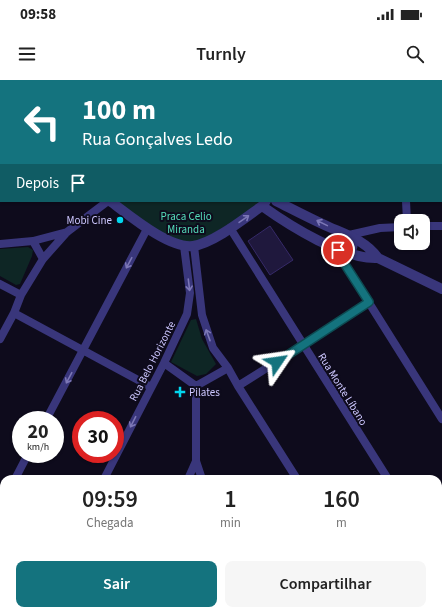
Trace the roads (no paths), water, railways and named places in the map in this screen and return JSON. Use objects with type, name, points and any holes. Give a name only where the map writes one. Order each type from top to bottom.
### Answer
[{"type":"street","points":[[0,339],[14,313],[20,294],[43,259],[67,232],[108,202]]},
{"type":"street","points":[[110,202],[148,229],[172,242],[189,246],[209,240],[230,228],[264,203],[281,219],[338,250],[368,258],[378,258],[442,290]]},
{"type":"street","points":[[278,202],[349,235],[371,248],[378,258]]},
{"type":"street","points":[[406,202],[407,214]]},
{"type":"street","points":[[430,226],[442,226]]},
{"type":"street","points":[[349,235],[380,228],[394,227]]},
{"type":"street","name":"Rua Monte Líbano","points":[[230,228],[385,475]]},
{"type":"street","points":[[51,411],[148,229]]},
{"type":"street","points":[[0,244],[33,241],[67,232]]},
{"type":"street","points":[[338,250],[349,250],[353,248],[353,241],[349,235]]},
{"type":"street","points":[[33,241],[43,259]]},
{"type":"street","points":[[189,246],[202,315],[213,348],[228,368],[294,475]]},
{"type":"street","name":"Rua Belo Horizonte","points":[[106,475],[164,363],[187,314],[190,292],[189,246]]},
{"type":"street","points":[[338,250],[344,263],[442,419]]},
{"type":"street","points":[[0,284],[20,294]]},
{"type":"street","points":[[238,386],[303,346],[369,302]]},
{"type":"street","points":[[14,313],[151,387]]},
{"type":"street","points":[[187,314],[194,313],[202,315]]},
{"type":"street","points":[[164,363],[196,386]]},
{"type":"street","points":[[196,386],[228,368]]},
{"type":"street","points":[[196,386],[196,461],[201,475]]},
{"type":"street","points":[[190,475],[196,461]]},
{"type":"street","points":[[17,475],[23,463]]},
{"type":"place","name":"Mobi Cine","points":[[120,220]]},
{"type":"place","name":"Pilates","points":[[180,392]]},
{"type":"park label","name":"Praca Celio Miranda","points":[[186,222]]}]
